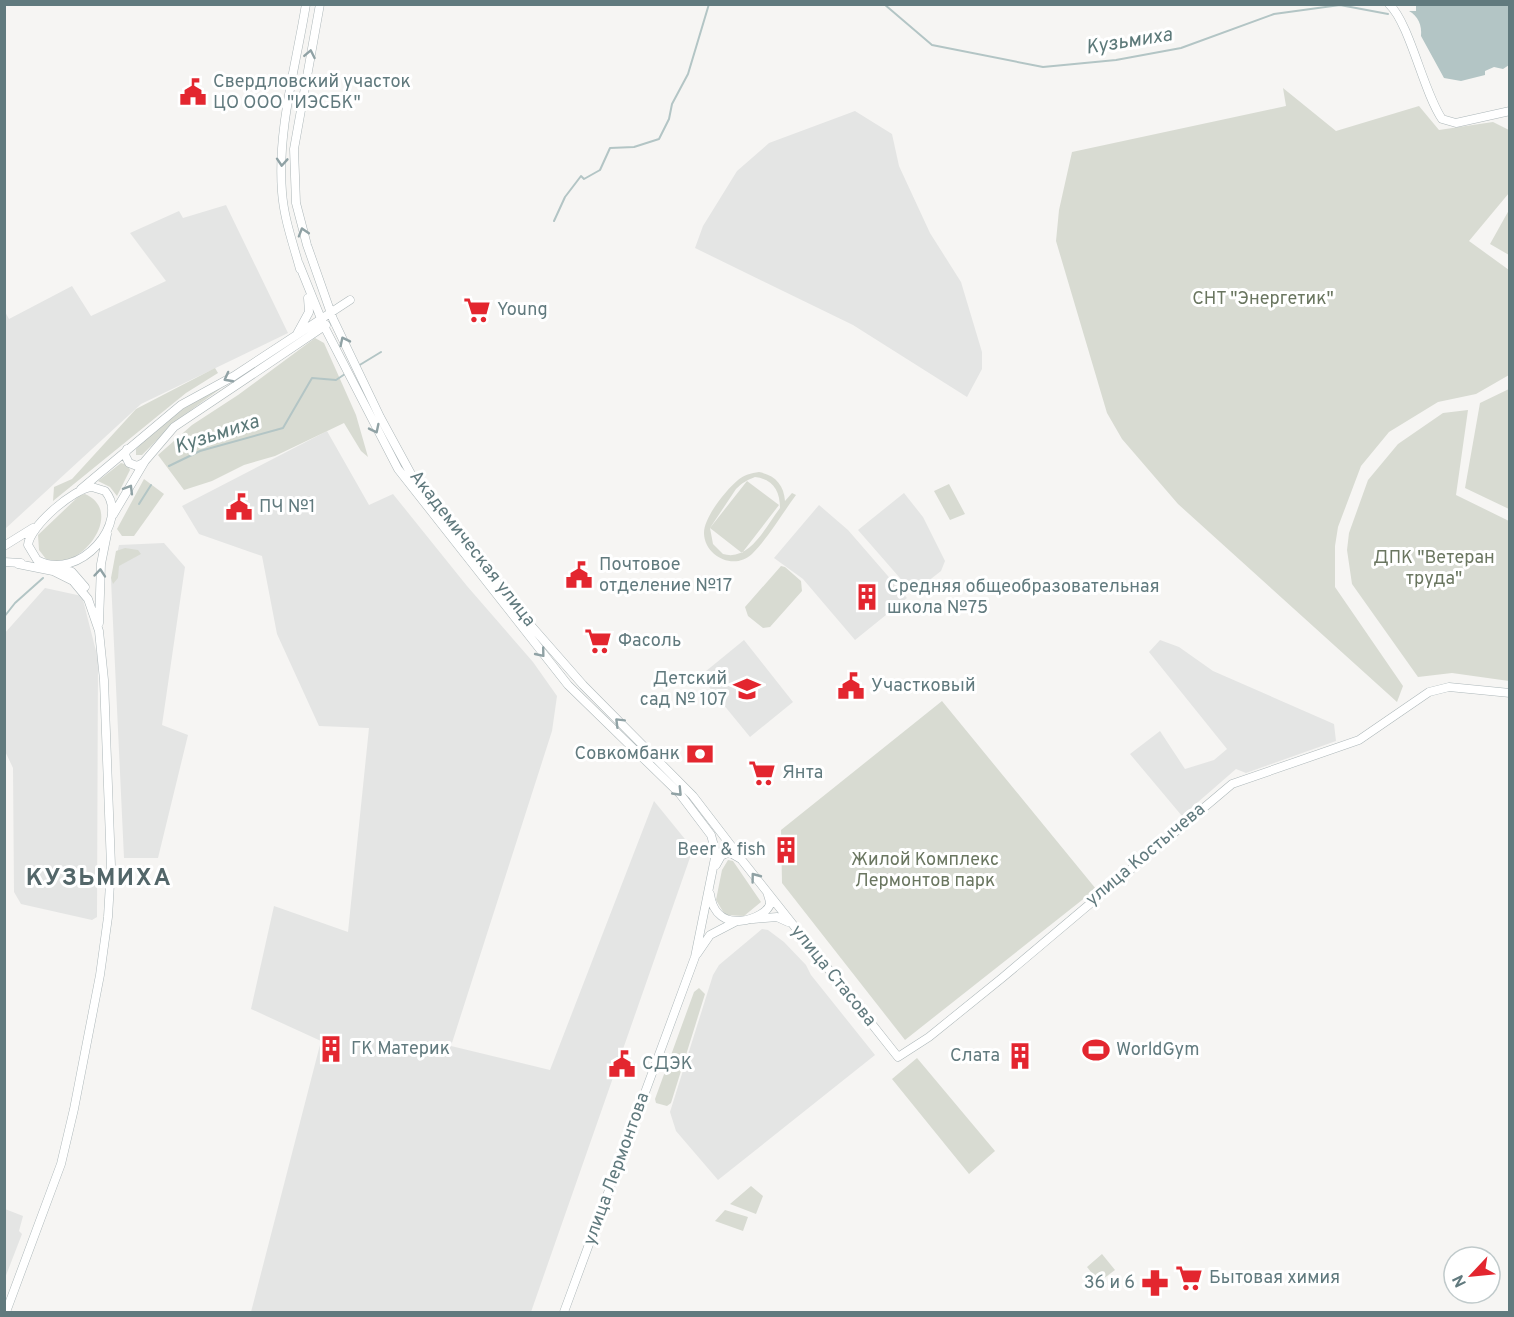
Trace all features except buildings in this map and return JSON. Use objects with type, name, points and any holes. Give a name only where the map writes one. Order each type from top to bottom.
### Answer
[{"type":"main road","points":[[297,334],[307,318],[309,304],[285,216],[281,170],[289,103],[306,4]]},
{"type":"main road","name":"Академическая улица","points":[[320,4],[301,104],[294,172],[299,219],[332,315],[360,375],[411,474],[474,555],[569,670],[693,796],[741,859]]},
{"type":"main road","points":[[1389,4],[1399,18],[1430,96],[1442,119],[1456,123],[1509,111]]},
{"type":"main road","points":[[298,264],[324,326]]},
{"type":"main road","points":[[4,546],[39,524],[181,405],[234,375],[321,318],[332,315]]},
{"type":"main road","points":[[55,566],[70,564],[87,556],[98,543],[145,461],[164,437],[184,419],[324,326],[332,315]]},
{"type":"main road","name":"улица Лермонтова","points":[[324,326],[381,442],[415,493],[568,685],[680,794],[708,828],[716,853],[694,957],[564,1312]]},
{"type":"main road","points":[[128,448],[125,455],[131,464],[138,466],[145,461]]},
{"type":"main road","points":[[6,1312],[61,1164],[88,1048],[108,917],[111,824],[105,680],[99,631],[101,564],[112,516],[111,501],[105,491],[95,487],[81,489]]},
{"type":"main road","points":[[39,524],[30,534],[28,544],[32,555],[42,562],[69,571],[90,594],[92,610]]},
{"type":"main road","points":[[4,562],[53,571],[71,580],[86,595],[99,631]]},
{"type":"main road","points":[[18,564],[42,562]]},
{"type":"main road","name":"улица Костычева","points":[[898,1057],[1002,978],[1232,784],[1354,742],[1419,698],[1449,687],[1509,693]]},
{"type":"main road","points":[[725,853],[734,853],[741,859],[768,895],[770,904],[767,909],[740,921],[721,918],[715,912],[710,893],[712,876],[725,853]]},
{"type":"main road","name":"улица Стасова","points":[[768,895],[898,1057]]},
{"type":"main road","name":"улица Лермонтова","points":[[694,957],[710,935],[740,921],[785,919],[795,928]]},
{"type":"shaded area","points":[[1416,5],[1509,5],[1509,65],[1503,69],[1494,67],[1485,71],[1485,75],[1461,81],[1444,78],[1421,36],[1419,21],[1409,11],[1416,11]]},
{"type":"shaded area","points":[[855,111],[892,134],[899,166],[930,233],[961,282],[982,352],[982,369],[967,397],[853,325],[695,248],[703,226],[737,171],[769,143]]},
{"type":"shaded area","points":[[226,205],[288,333],[141,404],[5,529],[4,310],[9,319],[72,286],[91,316],[166,281],[130,233],[179,211],[183,218]]},
{"type":"shaded area","points":[[327,431],[369,505],[393,494],[467,586],[533,662],[557,696],[552,731],[451,1046],[550,1070],[654,801],[693,849],[531,1312],[251,1312],[321,1041],[251,1009],[274,906],[348,932],[369,728],[319,726],[277,634],[262,556],[199,534],[182,506]]},
{"type":"shaded area","points":[[904,493],[923,517],[945,561],[941,571],[913,593],[858,530]]},
{"type":"shaded area","points":[[819,505],[848,530],[907,598],[855,640],[803,579],[774,558]]},
{"type":"shaded area","points":[[164,543],[185,567],[162,725],[188,735],[158,858],[124,858],[111,580],[119,545]]},
{"type":"shaded area","points":[[45,588],[82,596],[98,659],[97,917],[92,920],[21,904],[14,892],[13,768],[4,749],[4,634]]},
{"type":"shaded area","name":"Детский сад № 107","points":[[744,640],[793,702],[750,737],[700,676]]},
{"type":"shaded area","points":[[1160,640],[1179,647],[1213,671],[1334,724],[1336,741],[1246,773],[1236,769],[1182,816],[1130,754],[1160,731],[1185,769],[1214,760],[1227,749],[1149,652]]},
{"type":"shaded area","points":[[762,929],[768,930],[784,942],[806,965],[811,975],[875,1055],[718,1180],[676,1131],[670,1112],[713,975],[719,965]]},
{"type":"shaded area","points":[[5,1209],[23,1216],[19,1231],[22,1234],[5,1278]]},
{"type":"green space","name":"СНТ \"Энергетик\"","points":[[1283,88],[1336,131],[1419,106],[1439,130],[1493,122],[1509,130],[1509,193],[1469,241],[1509,270],[1509,375],[1476,394],[1438,402],[1389,432],[1361,466],[1338,527],[1335,546],[1335,587],[1403,686],[1397,702],[1178,504],[1122,439],[1107,413],[1056,241],[1059,210],[1072,152],[1286,106]]},
{"type":"green space","points":[[1509,210],[1510,255],[1490,244]]},
{"type":"green space","points":[[315,338],[324,343],[356,415],[368,457],[361,451],[344,423],[275,456],[244,465],[212,481],[184,490],[158,455],[192,425],[238,395]]},
{"type":"green space","points":[[215,368],[218,373],[186,393],[53,501],[54,487],[72,479],[136,409]]},
{"type":"green space","points":[[218,386],[220,389],[176,421],[142,455],[136,455],[136,449],[155,431]]},
{"type":"green space","points":[[1509,389],[1509,509],[1465,488],[1480,403]]},
{"type":"green space","name":"ДПК \"Ветеран труда\"","points":[[1468,410],[1456,495],[1509,521],[1509,681],[1452,673],[1418,677],[1352,584],[1347,550],[1349,533],[1368,480],[1398,444],[1443,413]]},
{"type":"green space","points":[[121,463],[128,465],[130,470],[117,496],[110,487],[98,481]]},
{"type":"green space","points":[[759,472],[778,482],[783,490],[785,501],[792,493],[796,495],[752,554],[737,561],[722,559],[709,549],[706,542],[704,534],[707,520],[733,485],[748,474]],"holes":[[[752,478],[761,478],[771,483],[777,491],[780,508],[763,533],[742,553],[723,554],[713,544],[710,528],[736,489]]]},
{"type":"green space","points":[[144,479],[164,494],[134,536],[122,536],[117,529]]},
{"type":"green space","points":[[747,481],[779,505],[742,553],[710,528]]},
{"type":"green space","points":[[949,484],[965,514],[950,520],[934,491]]},
{"type":"green space","points":[[85,494],[95,501],[100,509],[99,529],[94,539],[78,555],[69,559],[58,561],[46,559],[39,550],[38,535],[80,495]]},
{"type":"green space","points":[[125,548],[138,550],[141,554],[119,566],[118,578],[113,584],[111,578],[116,551]]},
{"type":"green space","points":[[781,566],[801,581],[802,591],[770,627],[763,628],[748,616],[745,607]]},
{"type":"green space","name":"Жилой Комплекс Лермонтов парк","points":[[942,701],[1096,889],[905,1040],[782,883],[781,830]]},
{"type":"green space","points":[[728,860],[733,861],[761,902],[744,916],[725,915],[716,900],[722,870]]},
{"type":"green space","points":[[699,988],[705,994],[671,1103],[667,1106],[656,1103],[655,1099],[694,992]]},
{"type":"green space","points":[[917,1058],[995,1151],[969,1174],[892,1079]]},
{"type":"green space","points":[[751,1186],[763,1196],[756,1214],[730,1204]]},
{"type":"green space","points":[[725,1210],[748,1217],[743,1231],[715,1221]]},
{"type":"green space","points":[[1102,1254],[1115,1270],[1099,1282],[1087,1267]]},
{"type":"waterway","name":"Кузьмиха","points":[[554,221],[565,197],[581,176],[584,179],[600,170],[610,148],[634,147],[659,139],[669,119],[672,104],[688,74],[709,4]]},
{"type":"waterway","name":"Кузьмиха","points":[[884,4],[932,45],[1043,67],[1116,60],[1181,48],[1274,14],[1340,5],[1388,14]]},
{"type":"waterway","name":"Кузьмиха","points":[[358,366],[381,352]]},
{"type":"waterway","name":"Кузьмиха","points":[[169,466],[200,451],[283,428],[312,378],[336,380],[345,374]]},
{"type":"waterway","points":[[139,504],[151,485]]},
{"type":"waterway","points":[[4,617],[15,603],[43,578]]},
{"type":"place","name":"Свердловский участок ЦО ООО \"ИЭСБК\"","points":[[193,92]]},
{"type":"place","name":"Young","points":[[477,310]]},
{"type":"place","name":"ПЧ №1","points":[[239,507]]},
{"type":"place","name":"Почтовое отделение №17","points":[[579,575]]},
{"type":"place","name":"Средняя общеобразовательная школа №75","points":[[867,597]]},
{"type":"place","name":"Фасоль","points":[[598,641]]},
{"type":"place","name":"Участковый","points":[[851,686]]},
{"type":"place","name":"Детский сад № 107","points":[[747,689]]},
{"type":"place","name":"Совкомбанк","points":[[700,754]]},
{"type":"place","name":"Янта","points":[[762,773]]},
{"type":"place","name":"Beer & fish","points":[[786,850]]},
{"type":"place","name":"ГК Материк","points":[[331,1049]]},
{"type":"place","name":"WorldGym","points":[[1096,1050]]},
{"type":"place","name":"Слата","points":[[1020,1056]]},
{"type":"place","name":"СДЭК","points":[[622,1064]]},
{"type":"place","name":"Бытовая химия","points":[[1189,1278]]},
{"type":"place","name":"36 и 6","points":[[1155,1283]]},
{"type":"district","name":"КУЗЬМИХА","points":[[99,879]]}]
